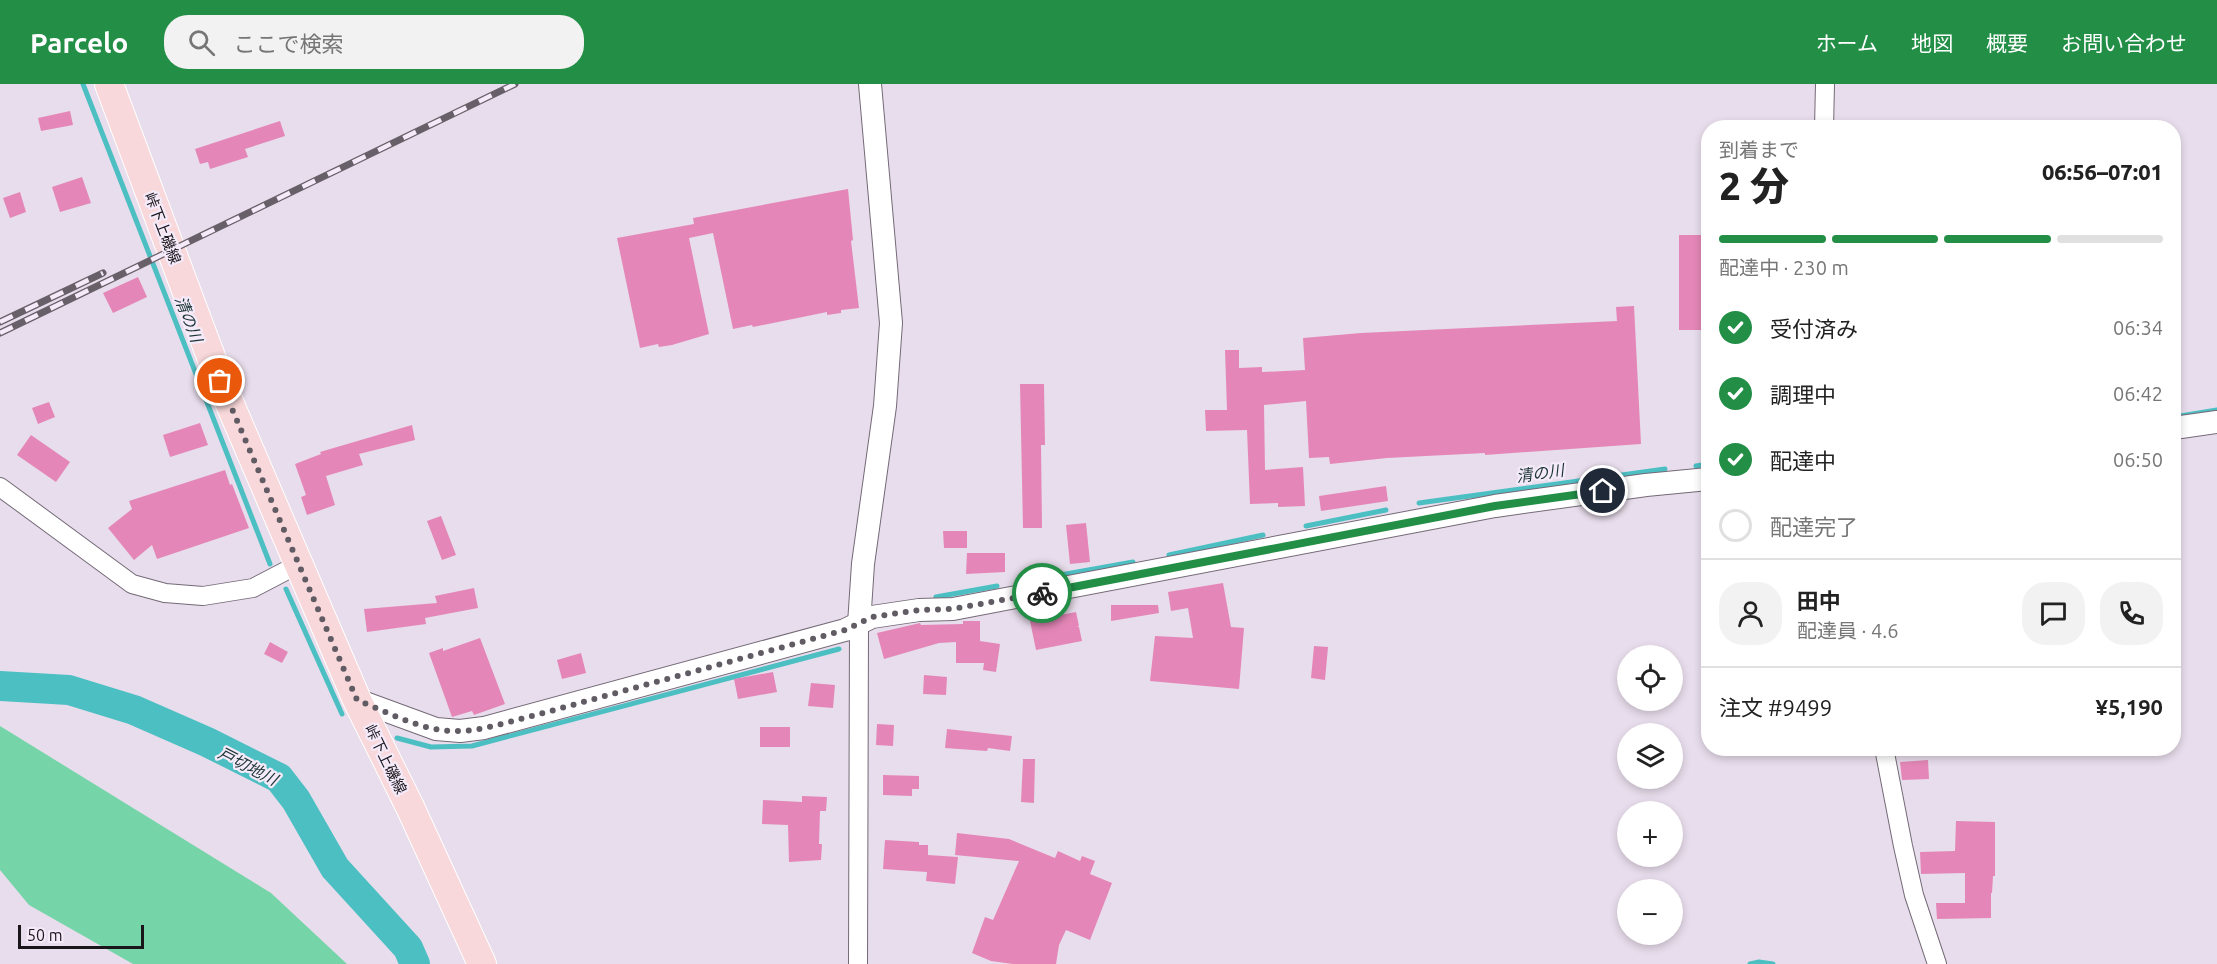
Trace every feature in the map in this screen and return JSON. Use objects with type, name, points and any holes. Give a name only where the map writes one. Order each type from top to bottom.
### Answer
[{"type":"main road","name":"峠下上磯線","points":[[109,84],[220,381],[357,700],[410,807],[482,964]]},
{"type":"street","points":[[858,964],[859,624],[863,564],[885,406],[891,323],[870,84]]},
{"type":"street","points":[[1824,120],[1825,84]]},
{"type":"street","points":[[2181,428],[2217,422]]},
{"type":"street","points":[[357,700],[411,722],[436,729],[460,731],[484,728],[845,630],[872,617],[919,610],[952,609],[1495,506],[1701,480]]},
{"type":"street","points":[[0,487],[132,584],[165,593],[202,596],[253,588],[299,564]]},
{"type":"street","points":[[1885,756],[1902,846],[1914,894],[1937,964]]},
{"type":"green space","points":[[0,726],[271,893],[347,964],[133,964],[29,905],[0,870]]},
{"type":"building","points":[[70,111],[73,125],[41,131],[38,118]]},
{"type":"building","points":[[280,121],[285,136],[245,149],[248,157],[210,169],[208,162],[200,164],[195,149]]},
{"type":"building","points":[[82,177],[91,203],[60,212],[52,187]]},
{"type":"building","points":[[848,189],[859,308],[841,310],[841,313],[827,315],[827,312],[733,329],[713,233],[689,238],[709,334],[672,345],[659,347],[658,344],[640,348],[617,238],[694,224],[693,218]]},
{"type":"building","points":[[20,192],[26,212],[10,218],[3,198]]},
{"type":"building","points":[[1679,235],[1701,235],[1701,330],[1679,330]]},
{"type":"building","points":[[138,277],[147,297],[113,313],[103,293]]},
{"type":"building","points":[[1634,306],[1641,444],[1485,455],[1485,453],[1387,458],[1330,464],[1329,457],[1309,458],[1306,401],[1264,405],[1265,470],[1303,467],[1305,506],[1278,507],[1278,503],[1250,504],[1247,430],[1206,431],[1205,410],[1227,410],[1225,350],[1239,350],[1239,368],[1262,367],[1262,372],[1305,370],[1303,338],[1361,333],[1617,321],[1616,307]]},
{"type":"building","points":[[1020,384],[1044,384],[1045,445],[1041,445],[1042,528],[1023,528]]},
{"type":"building","points":[[49,402],[55,417],[38,424],[32,408]]},
{"type":"building","points":[[200,423],[208,445],[170,457],[163,435]]},
{"type":"building","points":[[412,425],[415,440],[359,454],[363,465],[326,476],[335,505],[307,515],[301,497],[306,495],[295,464],[321,454],[320,452]]},
{"type":"building","points":[[31,435],[70,462],[56,482],[17,455]]},
{"type":"building","points":[[225,470],[249,528],[157,559],[152,545],[134,560],[108,528],[132,509],[129,501]]},
{"type":"building","points":[[1386,486],[1388,501],[1321,511],[1319,496]]},
{"type":"building","points":[[441,516],[456,555],[442,560],[427,521]]},
{"type":"building","points":[[1086,523],[1090,562],[1070,564],[1066,525]]},
{"type":"building","points":[[943,531],[967,531],[967,548],[944,548]]},
{"type":"building","points":[[967,553],[1005,553],[1005,572],[966,574]]},
{"type":"building","points":[[1223,583],[1231,627],[1244,628],[1239,689],[1150,681],[1155,636],[1193,638],[1188,608],[1171,611],[1168,592]]},
{"type":"building","points":[[474,588],[478,608],[425,618],[426,624],[367,632],[364,609],[437,603],[435,596]]},
{"type":"building","points":[[1111,605],[1158,605],[1159,613],[1111,621]]},
{"type":"building","points":[[1076,612],[1079,626],[1077,626],[1082,641],[1036,650],[1030,621]]},
{"type":"building","points":[[963,621],[980,621],[980,641],[1000,644],[996,672],[983,670],[984,663],[956,663],[956,642],[939,643],[884,659],[877,633],[920,623],[921,625],[963,624]]},
{"type":"building","points":[[480,638],[505,704],[474,715],[472,711],[452,717],[429,653],[443,648],[443,651]]},
{"type":"building","points":[[270,642],[288,652],[282,663],[264,654]]},
{"type":"building","points":[[1314,646],[1328,647],[1325,680],[1311,678]]},
{"type":"building","points":[[581,653],[586,673],[562,679],[557,660]]},
{"type":"building","points":[[773,672],[777,692],[738,699],[734,679]]},
{"type":"building","points":[[924,675],[947,677],[946,695],[923,694]]},
{"type":"building","points":[[811,683],[835,685],[833,708],[808,706]]},
{"type":"building","points":[[877,724],[894,725],[893,746],[876,745]]},
{"type":"building","points":[[760,727],[790,727],[790,747],[760,747]]},
{"type":"building","points":[[947,729],[1012,736],[1010,751],[988,748],[987,751],[945,748]]},
{"type":"building","points":[[1023,759],[1035,759],[1034,803],[1021,802]]},
{"type":"building","points":[[1928,760],[1929,779],[1902,780],[1900,762]]},
{"type":"building","points":[[883,775],[919,776],[919,789],[912,789],[912,796],[883,795]]},
{"type":"building","points":[[802,796],[827,797],[826,811],[820,811],[821,860],[789,862],[788,825],[762,824],[763,800],[802,802]]},
{"type":"building","points":[[1956,821],[1995,822],[1995,876],[1993,876],[1991,893],[1991,918],[1937,919],[1936,903],[1965,903],[1965,873],[1921,874],[1920,852],[1955,851]]},
{"type":"building","points":[[957,833],[1009,839],[1055,858],[1058,851],[1080,861],[1082,856],[1095,861],[1090,874],[1112,883],[1090,940],[1066,930],[1059,945],[1056,964],[1013,964],[991,961],[972,953],[985,917],[993,920],[1019,861],[955,855]]},
{"type":"building","points":[[885,840],[919,842],[919,845],[928,845],[928,855],[958,857],[955,884],[926,881],[927,872],[883,869]]},
{"type":"waterway","name":"清の川","points":[[83,84],[270,564]]},
{"type":"waterway","name":"清の川","points":[[2181,416],[2217,410]]},
{"type":"waterway","name":"清の川","points":[[1696,466],[1701,465]]},
{"type":"waterway","name":"清の川","points":[[1419,503],[1665,469]]},
{"type":"waterway","name":"清の川","points":[[1306,526],[1386,510]]},
{"type":"waterway","name":"清の川","points":[[1169,555],[1263,535]]},
{"type":"waterway","name":"清の川","points":[[1027,581],[1133,562]]},
{"type":"waterway","name":"清の川","points":[[936,597],[997,586]]},
{"type":"waterway","name":"清の川","points":[[286,589],[342,714]]},
{"type":"waterway","name":"清の川","points":[[397,738],[431,747],[472,746],[839,649]]},
{"type":"waterway","name":"戸切地川","points":[[0,686],[69,690],[134,710],[207,742],[279,778],[296,800],[335,868],[408,948],[415,964]]},
{"type":"waterway","points":[[1750,964],[1759,962],[1773,964]]},
{"type":"railway","points":[[0,333],[515,84]]},
{"type":"railway","points":[[0,322],[103,273]]},
{"type":"way so far","points":[[220,381],[357,700],[411,722],[436,729],[460,731],[525,718],[845,630],[872,617],[919,610],[952,609],[1042,593]]},
{"type":"route","points":[[1042,593],[1495,506],[1603,491]]}]
